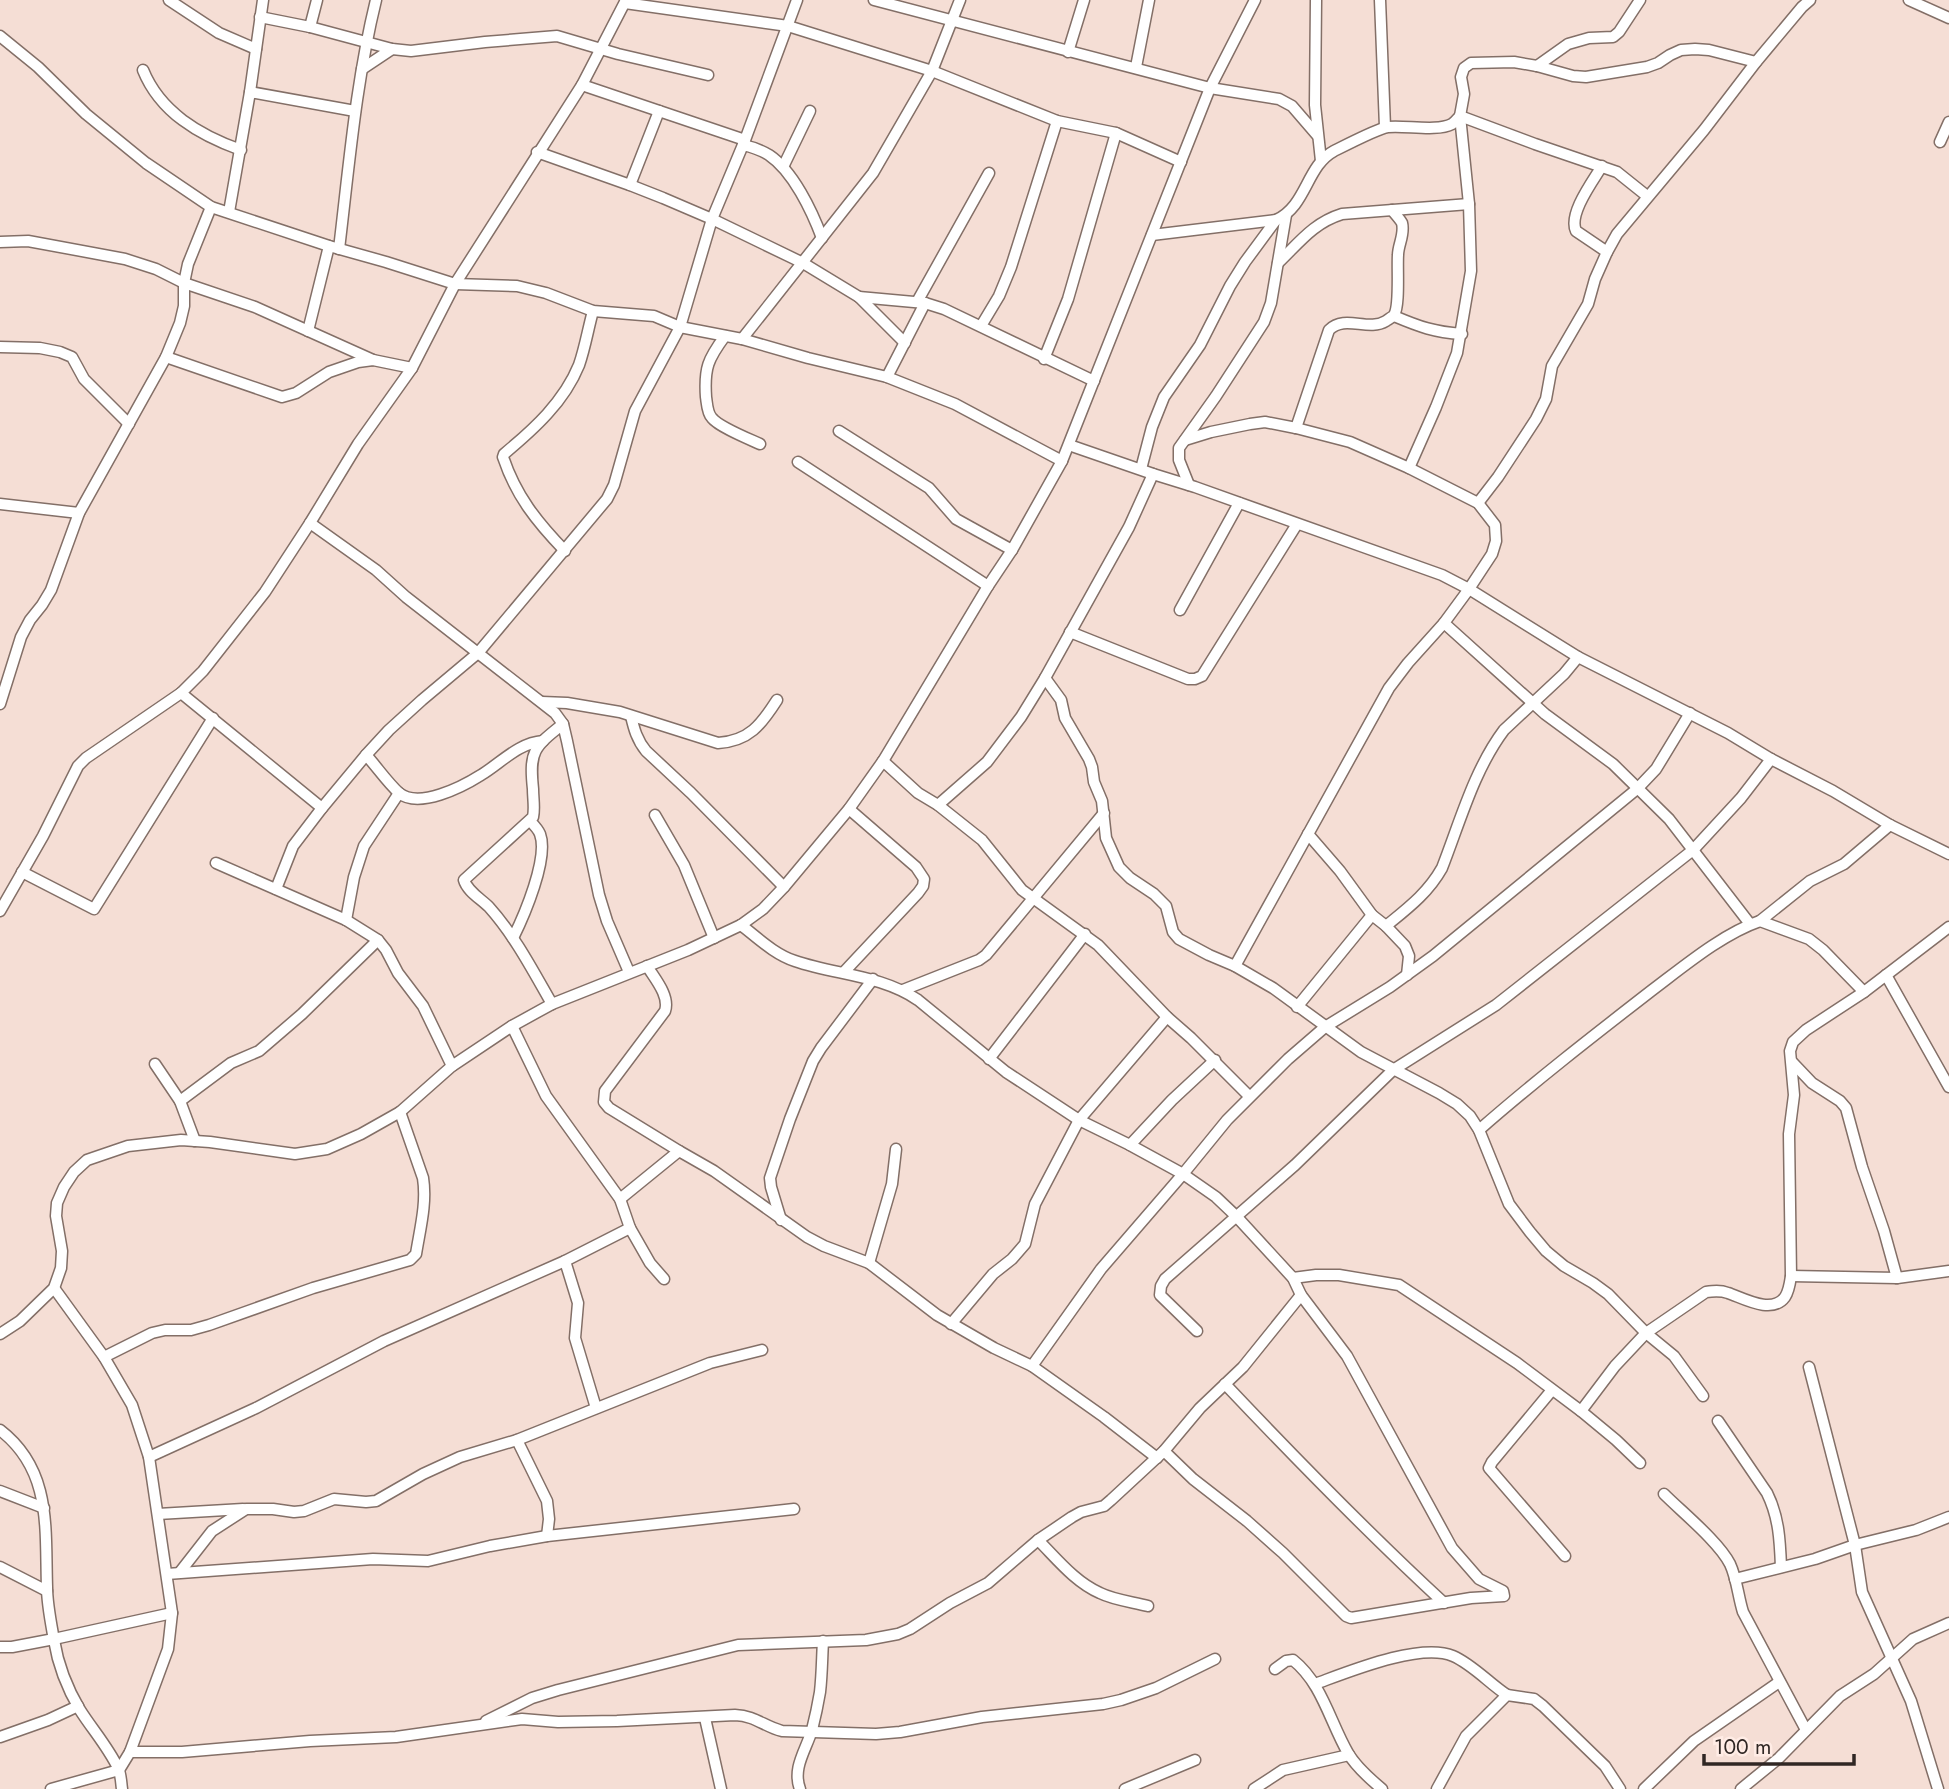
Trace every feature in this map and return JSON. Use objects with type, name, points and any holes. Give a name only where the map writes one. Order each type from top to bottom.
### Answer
[{"type":"street","points":[[169,0],[219,33],[256,49]]},
{"type":"street","points":[[229,212],[263,0]]},
{"type":"street","points":[[310,27],[317,0]]},
{"type":"street","points":[[308,331],[334,248],[366,42],[376,0]]},
{"type":"street","points":[[276,889],[293,846],[366,755],[389,730],[478,653],[607,499],[614,485],[635,411],[680,327],[712,219],[797,0]]},
{"type":"street","points":[[874,0],[1210,88],[1279,99],[1292,106],[1317,135]]},
{"type":"street","points":[[742,339],[873,173],[932,71],[960,0]]},
{"type":"street","points":[[1068,52],[1084,0]]},
{"type":"street","points":[[1136,67],[1149,0]]},
{"type":"street","points":[[0,1334],[20,1321],[54,1288],[61,1268],[62,1251],[56,1216],[57,1203],[74,1172],[88,1160],[128,1146],[157,1142],[195,1141],[295,1154],[327,1149],[400,1112],[453,1066],[512,1026],[552,1004],[688,950],[741,925],[763,909],[784,887],[849,809],[883,761],[1012,550],[1062,461],[1210,88],[1255,0]]},
{"type":"street","points":[[1316,0],[1315,105],[1321,161]]},
{"type":"street","points":[[1380,0],[1385,127]]},
{"type":"street","points":[[1537,66],[1578,40],[1613,37],[1640,0]]},
{"type":"street","points":[[1478,503],[1505,466],[1546,399],[1552,366],[1588,304],[1606,252],[1617,234],[1704,130],[1756,62],[1810,0]]},
{"type":"street","points":[[1909,0],[1925,4],[1949,18]]},
{"type":"street","points":[[0,911],[43,836],[78,766],[181,692],[203,671],[249,613],[310,523],[358,444],[412,368],[455,284],[582,85],[625,1],[788,26],[932,71],[1057,121],[1116,133],[1181,162]]},
{"type":"street","points":[[260,17],[392,49],[411,51],[557,36],[708,75]]},
{"type":"street","points":[[0,36],[38,67],[86,114],[146,163],[211,207],[455,284],[517,286],[546,293],[593,311],[654,316],[680,327],[742,339],[887,377],[955,404],[1062,461]]},
{"type":"street","points":[[362,69],[392,49]]},
{"type":"street","points":[[1409,468],[1437,408],[1457,352],[1471,271],[1469,204],[1460,116],[1464,94],[1461,76],[1464,68],[1471,63],[1514,62],[1586,77],[1647,67],[1681,50],[1695,49],[1756,62]]},
{"type":"street","points":[[143,69],[149,84],[183,122],[241,150]]},
{"type":"street","points":[[582,85],[744,142],[766,153],[783,167],[810,209],[822,238]]},
{"type":"street","points":[[250,92],[355,111]]},
{"type":"street","points":[[630,185],[659,111]]},
{"type":"street","points":[[783,167],[810,111]]},
{"type":"street","points":[[1141,469],[1152,427],[1164,397],[1200,345],[1240,270],[1281,218],[1293,209],[1321,161],[1334,151],[1385,127],[1442,127],[1452,124],[1460,116]]},
{"type":"street","points":[[1460,116],[1617,172],[1647,197]]},
{"type":"street","points":[[981,326],[999,296],[1011,267],[1057,121]]},
{"type":"street","points":[[1940,142],[1949,122]]},
{"type":"street","points":[[1044,359],[1069,299],[1116,133]]},
{"type":"street","points":[[537,152],[630,185],[712,219],[803,263],[859,297],[905,343]]},
{"type":"street","points":[[1602,166],[1579,204],[1573,226],[1606,252]]},
{"type":"street","points":[[887,377],[905,343],[921,302],[989,173]]},
{"type":"street","points":[[1278,263],[1315,226],[1328,218],[1342,214],[1469,204]]},
{"type":"street","points":[[0,704],[21,637],[51,590],[79,513],[166,357],[184,306],[187,264],[211,207]]},
{"type":"street","points":[[1296,428],[1329,330],[1336,324],[1374,325],[1394,316],[1397,307],[1398,252],[1402,223],[1392,210]]},
{"type":"street","points":[[1152,235],[1281,218]]},
{"type":"street","points":[[1189,485],[1178,460],[1179,448],[1264,322],[1271,303],[1278,263],[1281,218]]},
{"type":"street","points":[[0,242],[28,241],[125,259],[255,307],[373,360],[412,368]]},
{"type":"street","points":[[859,297],[921,302],[981,326],[1044,359],[1094,381]]},
{"type":"street","points":[[565,551],[526,506],[503,457],[557,403],[572,379],[593,311]]},
{"type":"street","points":[[1394,316],[1424,329],[1462,334]]},
{"type":"street","points":[[725,336],[706,366],[707,406],[712,418],[724,427],[760,444]]},
{"type":"street","points":[[0,347],[40,348],[60,352],[72,358],[90,386],[128,424]]},
{"type":"street","points":[[166,357],[282,397],[296,393],[329,372],[373,360]]},
{"type":"street","points":[[1185,440],[1210,432],[1265,422],[1350,442],[1478,503],[1495,525],[1496,541],[1492,554],[1444,622],[1389,688],[1235,966]]},
{"type":"street","points":[[839,431],[929,488],[956,519],[1012,550]]},
{"type":"street","points":[[1069,445],[1442,575],[1577,657],[1728,733],[1890,825],[1949,854]]},
{"type":"street","points":[[798,462],[988,586]]},
{"type":"street","points":[[938,806],[987,762],[1007,737],[1045,678],[1129,527],[1153,474]]},
{"type":"street","points":[[1180,610],[1239,503]]},
{"type":"street","points":[[0,504],[79,513]]},
{"type":"street","points":[[310,523],[376,570],[406,597],[555,713],[563,724],[599,895],[629,972]]},
{"type":"street","points":[[1070,632],[1188,679],[1202,676],[1297,524]]},
{"type":"street","points":[[1444,622],[1545,714],[1606,758],[1675,824],[1693,850],[1755,923],[1809,939],[1864,992]]},
{"type":"street","points":[[1386,926],[1415,903],[1436,879],[1485,757],[1504,730],[1564,674],[1577,657]]},
{"type":"street","points":[[1045,678],[1061,699],[1065,718],[1089,759],[1102,801],[1106,838],[1119,867],[1166,906],[1173,932],[1179,939],[1273,988],[1361,1052],[1457,1104],[1470,1116],[1479,1130],[1509,1203],[1546,1251],[1608,1294],[1646,1333],[1681,1363],[1703,1396]]},
{"type":"street","points":[[181,692],[322,808]]},
{"type":"street","points":[[540,702],[597,707],[718,743],[732,742],[746,736],[757,727],[777,700]]},
{"type":"street","points":[[1032,1366],[1101,1269],[1249,1096],[1325,1027],[1433,956],[1637,789],[1656,769],[1689,713]]},
{"type":"street","points":[[631,716],[639,743],[646,751],[784,887]]},
{"type":"street","points":[[22,872],[94,909],[213,718]]},
{"type":"street","points":[[552,1004],[513,938],[488,906],[466,886],[464,880],[530,821],[535,810],[532,760],[537,746],[563,724]]},
{"type":"street","points":[[366,755],[399,793],[412,799],[440,795],[481,775],[527,744],[542,741]]},
{"type":"street","points":[[1197,1331],[1160,1296],[1165,1279],[1295,1165],[1394,1070],[1496,1005],[1693,850],[1741,798],[1771,759]]},
{"type":"street","points":[[883,761],[918,793],[982,840],[1013,880],[1034,899],[1098,945],[1167,1017],[1215,1060],[1249,1096]]},
{"type":"street","points":[[346,920],[354,877],[364,846],[399,793]]},
{"type":"street","points":[[845,972],[918,893],[924,879],[916,867],[849,809]]},
{"type":"street","points":[[903,990],[979,960],[992,950],[1104,813]]},
{"type":"street","points":[[655,815],[684,865],[714,938]]},
{"type":"street","points":[[513,938],[527,911],[539,872],[540,834],[530,821]]},
{"type":"street","points":[[1479,1130],[1679,970],[1755,923],[1810,881],[1844,864],[1890,825]]},
{"type":"street","points":[[1308,834],[1340,871],[1372,915],[1386,926],[1408,951],[1407,975]]},
{"type":"street","points":[[216,863],[346,920],[378,940],[398,973],[424,1006],[453,1066]]},
{"type":"street","points":[[1297,1007],[1372,915]]},
{"type":"street","points":[[647,966],[667,1004],[665,1011],[605,1091],[604,1102],[609,1108],[715,1171],[781,1220],[824,1246],[869,1263],[951,1324],[1032,1366],[1161,1454],[1247,1521],[1283,1553],[1341,1614],[1351,1618],[1368,1616],[1471,1598],[1502,1597],[1505,1594],[1479,1580],[1452,1548],[1347,1356],[1301,1295],[1293,1279],[1216,1197],[1183,1174],[1079,1120],[1017,1080],[903,990],[873,979],[793,960],[778,953],[741,925]]},
{"type":"street","points":[[1581,1411],[1615,1366],[1646,1333],[1706,1292],[1726,1292],[1754,1302],[1776,1304],[1784,1300],[1791,1276],[1789,1134],[1794,1086],[1790,1051],[1793,1042],[1949,927]]},
{"type":"street","points":[[989,1059],[1085,934]]},
{"type":"street","points":[[180,1101],[231,1063],[259,1051],[302,1014],[378,940]]},
{"type":"street","points":[[1885,975],[1949,1087]]},
{"type":"street","points":[[781,1220],[770,1178],[790,1119],[813,1061],[873,979]]},
{"type":"street","points":[[951,1324],[993,1274],[1025,1244],[1035,1204],[1079,1120],[1167,1017]]},
{"type":"street","points":[[512,1026],[546,1096],[620,1199],[630,1228],[650,1263],[664,1279]]},
{"type":"street","points":[[1130,1145],[1172,1100],[1215,1060]]},
{"type":"street","points":[[1791,1062],[1812,1083],[1846,1108],[1861,1167],[1884,1231],[1897,1278]]},
{"type":"street","points":[[155,1064],[180,1101],[195,1141]]},
{"type":"street","points":[[104,1357],[152,1333],[191,1330],[209,1325],[313,1288],[410,1259],[416,1254],[425,1204],[425,1188],[400,1112]]},
{"type":"street","points":[[869,1263],[892,1184],[897,1149]]},
{"type":"street","points":[[620,1199],[679,1151]]},
{"type":"street","points":[[149,1457],[256,1408],[384,1340],[565,1261],[630,1228]]},
{"type":"street","points":[[565,1261],[578,1303],[575,1338],[596,1408]]},
{"type":"street","points":[[1791,1276],[1897,1278],[1949,1271]]},
{"type":"street","points":[[1293,1279],[1329,1275],[1399,1284],[1517,1363],[1581,1411],[1640,1463]]},
{"type":"street","points":[[51,1789],[119,1770],[130,1752],[168,1649],[172,1613],[149,1457],[132,1405],[104,1357],[54,1288]]},
{"type":"street","points":[[477,1725],[550,1692],[738,1646],[866,1640],[910,1629],[988,1583],[1038,1540],[1081,1512],[1104,1506],[1161,1454],[1200,1408],[1243,1367],[1301,1295]]},
{"type":"street","points":[[158,1514],[246,1509],[304,1511],[334,1499],[376,1501],[423,1474],[460,1457],[516,1440],[710,1363],[762,1350]]},
{"type":"street","points":[[1809,1367],[1855,1545],[1862,1592],[1912,1701],[1938,1789]]},
{"type":"street","points":[[1226,1384],[1382,1547],[1444,1603]]},
{"type":"street","points":[[1552,1390],[1489,1468],[1565,1556]]},
{"type":"street","points":[[1718,1421],[1772,1503],[1779,1533],[1781,1567]]},
{"type":"street","points":[[0,1430],[14,1442],[34,1472],[44,1508],[47,1591],[62,1675],[78,1706],[119,1770],[122,1789]]},
{"type":"street","points":[[516,1440],[547,1501],[547,1536]]},
{"type":"street","points":[[0,1491],[44,1508]]},
{"type":"street","points":[[1664,1494],[1721,1550],[1730,1563],[1743,1612],[1805,1730]]},
{"type":"street","points":[[167,1574],[373,1559],[428,1561],[547,1536],[794,1508]]},
{"type":"street","points":[[180,1572],[212,1531],[246,1509]]},
{"type":"street","points":[[1735,1579],[1916,1530],[1949,1517]]},
{"type":"street","points":[[1038,1540],[1087,1586],[1102,1594],[1148,1606]]},
{"type":"street","points":[[0,1567],[47,1591]]},
{"type":"street","points":[[0,1647],[54,1639],[172,1613]]},
{"type":"street","points":[[1741,1789],[1779,1758],[1840,1696],[1874,1674],[1913,1639],[1949,1623]]},
{"type":"street","points":[[800,1789],[797,1774],[811,1732],[820,1690],[823,1641]]},
{"type":"street","points":[[1315,1684],[1373,1663],[1419,1654],[1434,1653],[1455,1657],[1507,1695],[1534,1699],[1605,1766],[1620,1789]]},
{"type":"street","points":[[130,1752],[181,1752],[396,1737],[522,1719],[558,1722],[705,1718],[725,1715],[748,1716],[782,1731],[876,1734],[900,1732],[982,1717],[1121,1700],[1156,1688],[1214,1659]]},
{"type":"street","points":[[1275,1669],[1286,1661],[1293,1660],[1315,1684],[1349,1755],[1380,1788]]},
{"type":"street","points":[[1644,1789],[1694,1741],[1779,1682]]},
{"type":"street","points":[[1437,1789],[1466,1736],[1507,1695]]},
{"type":"street","points":[[0,1737],[78,1706]]},
{"type":"street","points":[[705,1718],[721,1789]]},
{"type":"street","points":[[1254,1789],[1283,1770],[1349,1755]]},
{"type":"street","points":[[1125,1789],[1195,1760]]}]
